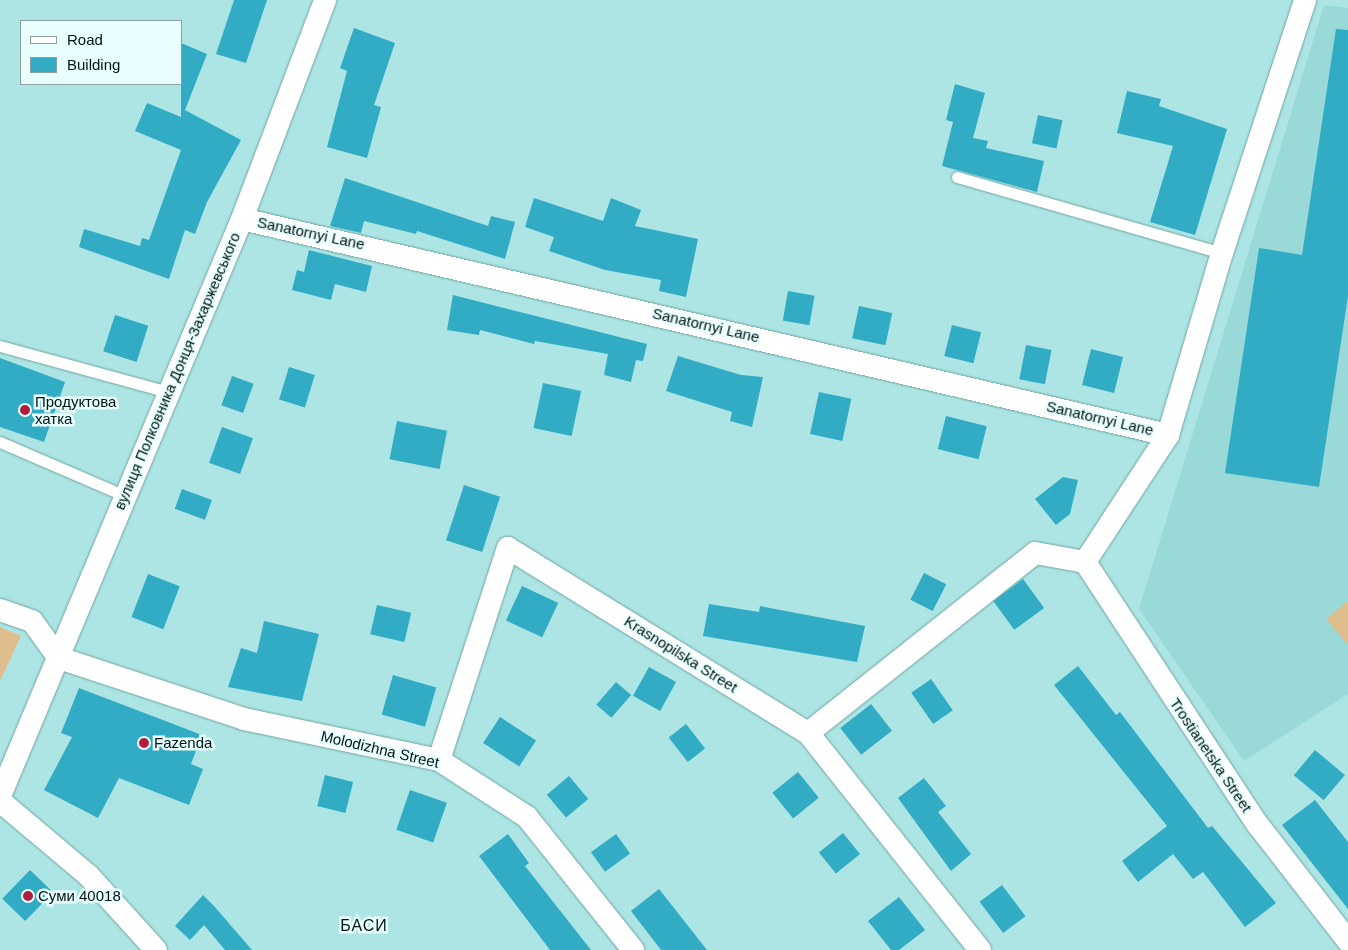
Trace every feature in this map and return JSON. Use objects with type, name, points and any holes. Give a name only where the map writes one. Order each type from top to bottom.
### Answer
[{"type":"street","name":"вулиця Полковника Донця-Захаржевського","points":[[0,796],[59,658],[124,495],[242,218],[325,0]]},
{"type":"street","points":[[808,733],[1036,552],[1085,562],[1168,435],[1222,253],[1305,0]]},
{"type":"street","name":"Sanatornyi Lane","points":[[242,218],[1168,435]]},
{"type":"street","name":"Krasnopilska Street","points":[[439,760],[508,548],[808,733],[980,950]]},
{"type":"street","name":"Trostianetska Street","points":[[1085,562],[1258,825],[1348,941]]},
{"type":"street","points":[[0,610],[32,622],[59,658]]},
{"type":"street","name":"Molodizhna Street","points":[[59,658],[244,720],[439,760],[527,817],[633,950]]},
{"type":"street","points":[[0,800],[88,875],[156,950]]},
{"type":"lane","points":[[957,178],[1222,253]]},
{"type":"lane","points":[[0,346],[168,392]]},
{"type":"lane","points":[[0,442],[124,495]]},
{"type":"shaded area","points":[[1324,5],[1348,8],[1348,694],[1244,761],[1139,609]]},
{"type":"shaded area","points":[[1348,601],[1348,645],[1326,619]]},
{"type":"shaded area","points":[[0,627],[21,636],[0,681]]},
{"type":"building","points":[[234,0],[267,0],[246,63],[216,54]]},
{"type":"building","points":[[354,28],[395,43],[374,105],[381,107],[367,158],[327,147],[347,71],[340,68]]},
{"type":"building","points":[[1336,29],[1348,30],[1348,296],[1319,487],[1225,473],[1259,248],[1302,255]]},
{"type":"building","points":[[182,43],[207,54],[185,110],[241,140],[207,202],[195,234],[185,230],[169,279],[79,247],[84,229],[140,246],[142,238],[149,240],[181,150],[135,131],[147,103],[181,117]]},
{"type":"building","points":[[955,84],[985,93],[973,138],[988,141],[986,148],[1044,161],[1037,192],[942,166],[953,122],[946,120]]},
{"type":"building","points":[[1127,91],[1161,99],[1159,106],[1227,129],[1195,235],[1150,222],[1173,146],[1117,133]]},
{"type":"building","points":[[1038,115],[1062,120],[1056,149],[1032,143]]},
{"type":"building","points":[[345,178],[488,226],[491,216],[515,222],[505,259],[417,231],[416,234],[364,221],[361,233],[330,226]]},
{"type":"building","points":[[534,198],[603,221],[611,198],[641,210],[635,226],[698,239],[686,297],[659,291],[661,280],[605,270],[549,251],[554,237],[525,227]]},
{"type":"building","points":[[309,250],[372,266],[366,292],[335,284],[331,300],[292,290],[297,270],[304,272]]},
{"type":"building","points":[[788,291],[815,296],[809,325],[783,321]]},
{"type":"building","points":[[453,295],[647,344],[643,361],[636,360],[631,382],[604,375],[608,354],[535,341],[534,344],[480,330],[479,335],[447,330]]},
{"type":"building","points":[[859,306],[892,313],[885,345],[852,338]]},
{"type":"building","points":[[115,315],[148,326],[137,362],[103,351]]},
{"type":"building","points":[[952,325],[981,332],[973,363],[944,356]]},
{"type":"building","points":[[1026,345],[1052,350],[1045,384],[1019,379]]},
{"type":"building","points":[[1091,349],[1123,357],[1114,393],[1082,385]]},
{"type":"building","points":[[678,356],[741,375],[763,377],[752,427],[730,421],[732,412],[666,391]]},
{"type":"building","points":[[0,358],[65,382],[44,442],[0,427]]},
{"type":"building","points":[[289,367],[315,375],[305,407],[279,400]]},
{"type":"building","points":[[232,376],[254,384],[243,413],[221,405]]},
{"type":"building","points":[[543,383],[581,391],[572,436],[533,428]]},
{"type":"building","points":[[819,392],[851,399],[842,441],[810,434]]},
{"type":"building","points":[[946,416],[987,426],[979,459],[938,449]]},
{"type":"building","points":[[397,421],[447,431],[440,469],[390,459]]},
{"type":"building","points":[[222,427],[253,438],[240,474],[209,463]]},
{"type":"building","points":[[1063,477],[1078,480],[1070,514],[1056,525],[1035,499]]},
{"type":"building","points":[[464,485],[500,497],[482,552],[446,540]]},
{"type":"building","points":[[182,489],[212,500],[205,520],[175,509]]},
{"type":"building","points":[[924,573],[946,584],[933,611],[910,600]]},
{"type":"building","points":[[148,574],[180,586],[163,629],[132,617]]},
{"type":"building","points":[[1023,579],[1044,608],[1014,630],[993,601]]},
{"type":"building","points":[[522,586],[558,603],[542,637],[506,620]]},
{"type":"building","points":[[709,604],[759,612],[760,606],[865,626],[857,662],[703,636]]},
{"type":"building","points":[[377,605],[411,613],[404,642],[370,634]]},
{"type":"building","points":[[264,621],[319,634],[302,701],[228,687],[241,648],[257,653]]},
{"type":"building","points":[[1078,666],[1116,715],[1120,712],[1208,828],[1212,826],[1276,903],[1245,927],[1203,872],[1193,879],[1173,854],[1138,882],[1122,861],[1167,826],[1054,685]]},
{"type":"building","points":[[649,667],[676,682],[660,711],[633,696]]},
{"type":"building","points":[[393,675],[436,687],[425,727],[382,714]]},
{"type":"building","points":[[931,679],[953,710],[933,724],[911,693]]},
{"type":"building","points":[[616,682],[631,695],[611,718],[596,705]]},
{"type":"building","name":"Fazenda","points":[[79,688],[202,735],[191,764],[203,769],[189,805],[119,778],[98,818],[44,790],[72,737],[61,733]]},
{"type":"building","points":[[871,704],[892,731],[861,755],[840,728]]},
{"type":"building","points":[[500,717],[536,740],[519,766],[483,743]]},
{"type":"building","points":[[686,724],[705,748],[688,762],[669,738]]},
{"type":"building","points":[[1315,750],[1345,775],[1324,800],[1294,775]]},
{"type":"building","points":[[798,772],[819,798],[793,818],[772,793]]},
{"type":"building","points":[[325,775],[353,782],[345,813],[317,806]]},
{"type":"building","points":[[569,776],[588,799],[566,818],[547,795]]},
{"type":"building","points":[[924,778],[946,806],[938,812],[971,854],[951,871],[898,798]]},
{"type":"building","points":[[410,790],[447,803],[433,842],[396,830]]},
{"type":"building","points":[[1315,800],[1348,842],[1348,909],[1282,825]]},
{"type":"building","points":[[843,833],[860,854],[836,873],[819,853]]},
{"type":"building","points":[[508,834],[529,863],[525,866],[591,950],[550,950],[479,856]]},
{"type":"building","points":[[616,834],[630,853],[605,872],[591,852]]},
{"type":"building","name":"Суми 40018","points":[[30,870],[53,892],[25,921],[2,899]]},
{"type":"building","points":[[1002,885],[1025,916],[1003,933],[980,902]]},
{"type":"building","points":[[659,889],[707,950],[661,950],[631,911]]},
{"type":"building","points":[[203,895],[252,950],[225,950],[204,925],[190,940],[175,926]]},
{"type":"building","points":[[899,897],[925,930],[899,950],[891,950],[868,921]]},
{"type":"place","name":"Продуктова хатка","points":[[25,410]]},
{"type":"place","name":"Fazenda","points":[[144,743]]},
{"type":"place","name":"Суми 40018","points":[[28,896]]},
{"type":"district","name":"БАСИ","points":[[364,926]]}]
